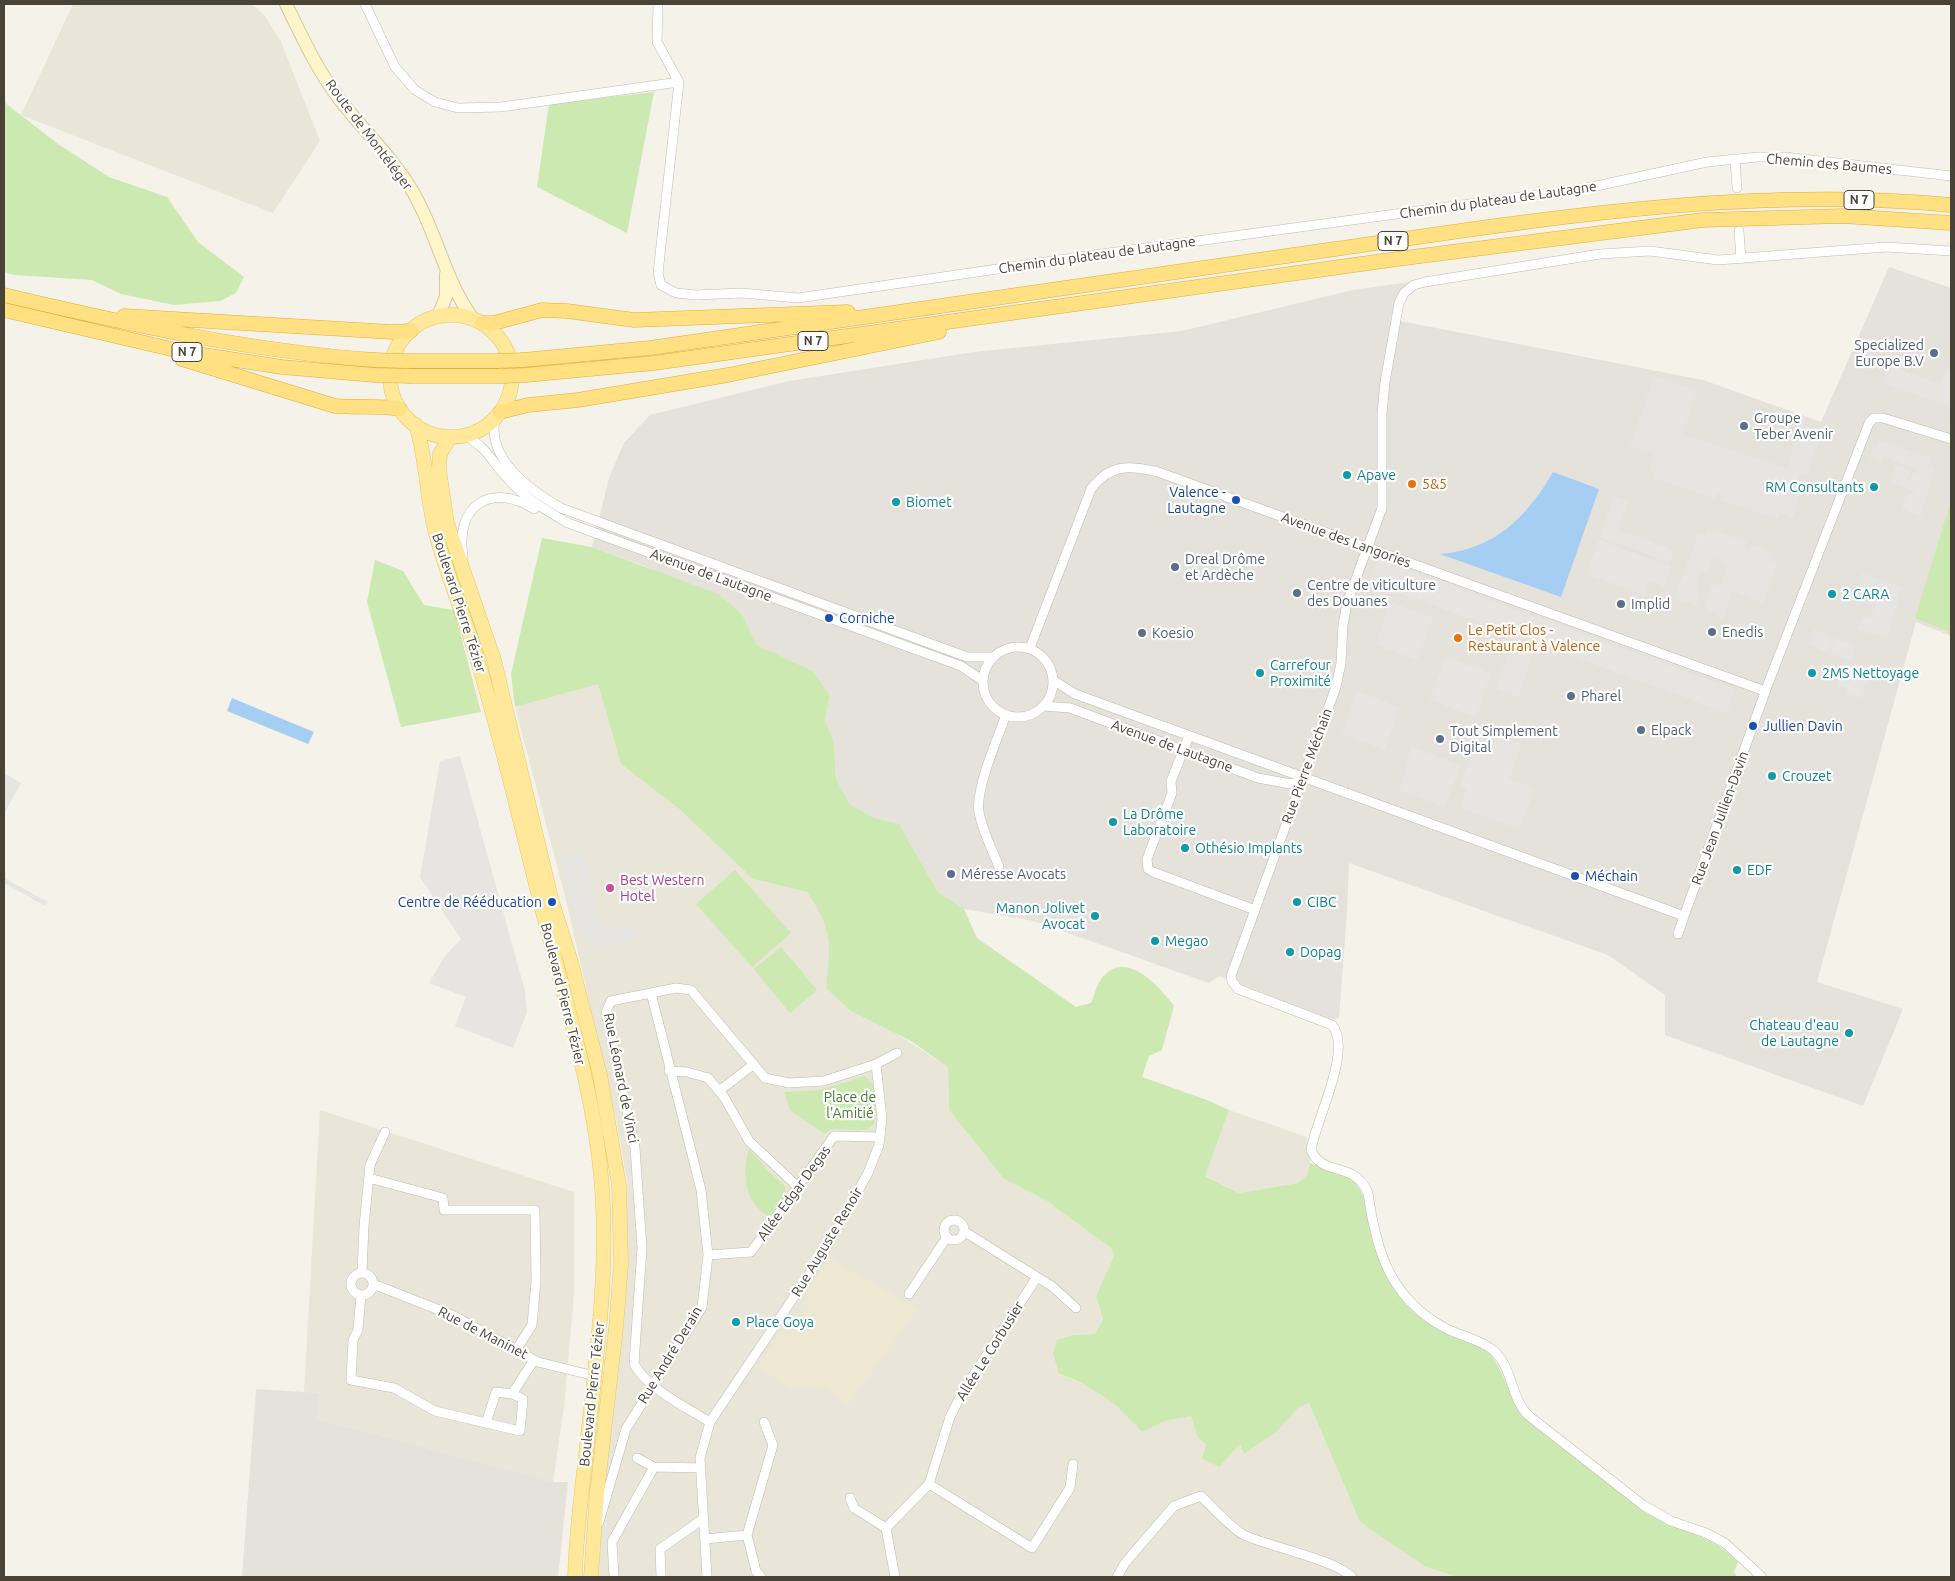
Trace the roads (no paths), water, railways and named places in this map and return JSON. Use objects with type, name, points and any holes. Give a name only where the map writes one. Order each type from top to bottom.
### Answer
[{"type":"highway","name":"N 7","points":[[4,295],[231,344],[325,356],[405,361],[523,360],[650,348],[956,306],[1371,244],[1656,208],[1803,199],[1903,201],[1951,205]]},
{"type":"highway","name":"N 7","points":[[4,310],[76,328],[228,359],[374,375],[526,375],[654,363],[1559,237],[1703,220],[1842,216],[1951,223]]},
{"type":"highway","points":[[498,416],[528,404],[578,400],[728,375],[1100,301]]},
{"type":"highway","points":[[481,323],[510,324],[556,310],[634,320],[768,316],[956,306]]},
{"type":"highway","points":[[86,314],[392,332],[410,331]]},
{"type":"highway","points":[[76,328],[335,406],[355,408],[383,406],[400,409]]},
{"type":"main road","name":"Route de Montéléger","points":[[286,4],[318,67],[389,157],[412,190],[435,236],[446,269],[464,306],[481,323]]},
{"type":"main road","name":"Route de Montéléger","points":[[438,316],[446,297],[446,269]]},
{"type":"main road","points":[[456,315],[481,323],[506,348],[512,368],[510,391],[498,416],[480,430],[457,436],[429,432],[416,425],[400,409],[392,392],[390,373],[398,346],[410,331],[438,316],[456,315]]},
{"type":"main road","name":"Boulevard Pierre Tézier","points":[[416,425],[423,449],[429,506],[437,539],[462,611],[489,701],[568,1010],[597,1143],[602,1186],[603,1264],[595,1376],[577,1536],[576,1577]]},
{"type":"main road","name":"Boulevard Pierre Tézier","points":[[457,436],[442,449],[439,460],[443,503],[453,545],[494,660],[552,902],[571,962],[600,1076],[617,1176],[621,1255],[619,1291],[593,1536],[591,1577]]},
{"type":"street","points":[[365,4],[396,67],[415,90],[434,102],[458,108],[501,107],[679,82],[657,42],[658,4]]},
{"type":"street","name":"Chemin du plateau de Lautagne","points":[[679,82],[658,273],[661,286],[676,293],[696,295],[742,293],[798,298],[1087,256],[1587,188],[1706,162],[1735,160]]},
{"type":"street","name":"Chemin des Baumes","points":[[1735,160],[1785,157],[1951,176]]},
{"type":"street","points":[[1735,160],[1737,188]]},
{"type":"street","points":[[1739,231],[1741,259]]},
{"type":"street","points":[[1367,548],[1382,508],[1382,413],[1391,343],[1399,303],[1404,293],[1414,285],[1461,275],[1600,254],[1650,251],[1718,260],[1886,247],[1951,251]]},
{"type":"street","name":"Avenue de Lautagne","points":[[498,416],[493,429],[496,444],[518,479],[561,508],[967,657],[992,657]]},
{"type":"street","name":"Rue Jean Jullien-Davin","points":[[1678,934],[1765,692],[1869,423],[1874,418],[1883,418],[1951,440]]},
{"type":"street","name":"Avenue de Lautagne","points":[[457,436],[484,447],[508,479],[532,501],[568,523],[961,666],[982,680]]},
{"type":"street","name":"Avenue des Langories","points":[[1030,648],[1084,504],[1101,476],[1118,468],[1138,467],[1158,472],[1765,692]]},
{"type":"street","points":[[476,606],[460,538],[462,526],[467,516],[477,506],[488,499],[514,498],[547,518],[559,523],[568,523]]},
{"type":"street","name":"Rue Pierre Méchain","points":[[1367,548],[1347,603],[1343,625],[1341,663],[1336,687],[1231,976],[1238,989],[1332,1025],[1338,1031],[1338,1058],[1311,1150],[1315,1159],[1351,1172],[1364,1184],[1368,1193],[1381,1254],[1388,1271],[1409,1301],[1436,1323],[1462,1337],[1483,1344],[1495,1352],[1503,1362],[1520,1407],[1529,1416],[1643,1505],[1671,1521],[1706,1533],[1725,1543],[1762,1577]]},
{"type":"street","points":[[1010,647],[1030,648],[1044,657],[1052,672],[1053,680],[1049,699],[1030,715],[1022,717],[1006,715],[988,702],[982,680],[987,664],[992,657],[1010,647]]},
{"type":"street","name":"Avenue de Lautagne","points":[[1053,680],[1075,694],[1302,780]]},
{"type":"street","name":"Avenue de Lautagne","points":[[1043,706],[1070,708],[1258,778],[1291,784],[1302,780]]},
{"type":"street","points":[[999,866],[982,824],[978,804],[982,785],[1006,715]]},
{"type":"street","points":[[1189,736],[1171,781],[1172,793],[1147,858],[1148,869],[1254,910]]},
{"type":"street","points":[[1302,780],[1684,916]]},
{"type":"street","name":"Rue Léonard de Vinci","points":[[710,1422],[652,1385],[639,1373],[634,1363],[642,1248],[635,1148],[606,1012],[611,1001],[676,988],[691,990],[765,1078],[789,1083],[824,1081],[876,1064],[896,1053]]},
{"type":"street","name":"Rue André Derain","points":[[593,1536],[603,1511],[626,1429],[702,1307],[708,1255],[701,1190],[680,1102],[669,1071],[651,993]]},
{"type":"street","points":[[719,1091],[754,1064]]},
{"type":"street","name":"Rue Auguste Renoir","points":[[707,1577],[700,1458],[710,1422],[822,1255],[868,1173],[880,1137],[882,1119],[876,1064]]},
{"type":"street","points":[[669,1071],[687,1072],[708,1078],[719,1091],[749,1141],[798,1187]]},
{"type":"street","points":[[362,1273],[370,1165],[385,1132]]},
{"type":"street","name":"Allée Edgar Degas","points":[[708,1255],[751,1252],[834,1136],[880,1137]]},
{"type":"street","points":[[369,1178],[443,1198],[444,1210],[535,1210],[536,1281],[532,1325],[516,1350]]},
{"type":"street","points":[[909,1294],[946,1237],[945,1228],[949,1222],[957,1220],[963,1225],[964,1232],[960,1239],[952,1240],[946,1237]]},
{"type":"street","points":[[964,1232],[1037,1277],[1076,1308]]},
{"type":"street","points":[[362,1273],[370,1276],[373,1284],[369,1292],[361,1295],[353,1291],[350,1283],[354,1275],[362,1273]]},
{"type":"street","name":"Allée Le Corbusier","points":[[886,1528],[930,1484],[950,1418],[962,1393],[1037,1277]]},
{"type":"street","name":"Rue de Maninet","points":[[373,1284],[452,1315],[534,1360],[595,1376]]},
{"type":"street","points":[[361,1295],[358,1330],[353,1340],[351,1380],[394,1388],[435,1411],[486,1423],[520,1431],[523,1399],[512,1394],[496,1392],[486,1423]]},
{"type":"street","points":[[512,1394],[534,1360]]},
{"type":"street","points":[[761,1577],[756,1570],[747,1534],[773,1445],[764,1422]]},
{"type":"street","points":[[637,1458],[654,1467],[701,1468]]},
{"type":"street","points":[[930,1484],[1032,1548],[1070,1488],[1073,1464]]},
{"type":"street","points":[[614,1577],[612,1542],[654,1467]]},
{"type":"street","points":[[1117,1577],[1125,1564],[1174,1506],[1201,1496],[1242,1534],[1325,1563],[1348,1573],[1352,1577]]},
{"type":"street","points":[[850,1498],[854,1508],[886,1528],[894,1577]]},
{"type":"street","points":[[661,1577],[660,1549],[704,1519]]},
{"type":"street","points":[[705,1539],[747,1534]]},
{"type":"water","points":[[1553,472],[1599,489],[1561,597],[1440,554],[1477,546],[1507,528],[1532,503]]},
{"type":"water","points":[[232,698],[314,732],[308,744],[227,711]]},
{"type":"place","name":"Specialized Europe B.V","points":[[1934,353]]},
{"type":"place","name":"Groupe Teber Avenir","points":[[1744,426]]},
{"type":"place","name":"Apave","points":[[1347,475]]},
{"type":"place","name":"5&5","points":[[1412,484]]},
{"type":"place","name":"RM Consultants","points":[[1874,487]]},
{"type":"place","name":"Valence - Lautagne","points":[[1236,500]]},
{"type":"place","name":"Biomet","points":[[896,502]]},
{"type":"place","name":"Dreal Drôme et Ardèche","points":[[1175,567]]},
{"type":"place","name":"Centre de viticulture des Douanes","points":[[1297,593]]},
{"type":"place","name":"2 CARA","points":[[1832,594]]},
{"type":"place","name":"Implid","points":[[1621,604]]},
{"type":"place","name":"Corniche","points":[[829,618]]},
{"type":"place","name":"Enedis","points":[[1712,632]]},
{"type":"place","name":"Koesio","points":[[1142,633]]},
{"type":"place","name":"Le Petit Clos - Restaurant à Valence","points":[[1458,638]]},
{"type":"place","name":"Carrefour Proximité","points":[[1260,673]]},
{"type":"place","name":"2MS Nettoyage","points":[[1812,673]]},
{"type":"place","name":"Pharel","points":[[1571,696]]},
{"type":"place","name":"Jullien Davin","points":[[1753,726]]},
{"type":"place","name":"Elpack","points":[[1641,730]]},
{"type":"place","name":"Tout Simplement Digital","points":[[1440,739]]},
{"type":"place","name":"Crouzet","points":[[1772,776]]},
{"type":"place","name":"La Drôme Laboratoire","points":[[1113,822]]},
{"type":"place","name":"Othésio Implants","points":[[1185,848]]},
{"type":"place","name":"EDF","points":[[1737,870]]},
{"type":"place","name":"Méresse Avocats","points":[[951,874]]},
{"type":"place","name":"Méchain","points":[[1575,876]]},
{"type":"place","name":"Best Western Hotel","points":[[610,888]]},
{"type":"place","name":"Centre de Rééducation","points":[[552,902]]},
{"type":"place","name":"CIBC","points":[[1297,902]]},
{"type":"place","name":"Manon Jolivet Avocat","points":[[1095,916]]},
{"type":"place","name":"Megao","points":[[1155,941]]},
{"type":"place","name":"Dopag","points":[[1290,952]]},
{"type":"place","name":"Chateau d'eau de Lautagne","points":[[1849,1033]]},
{"type":"place","name":"Place Goya","points":[[736,1322]]},
{"type":"park label","name":"Place de l'Amitié","points":[[850,1106]]}]
